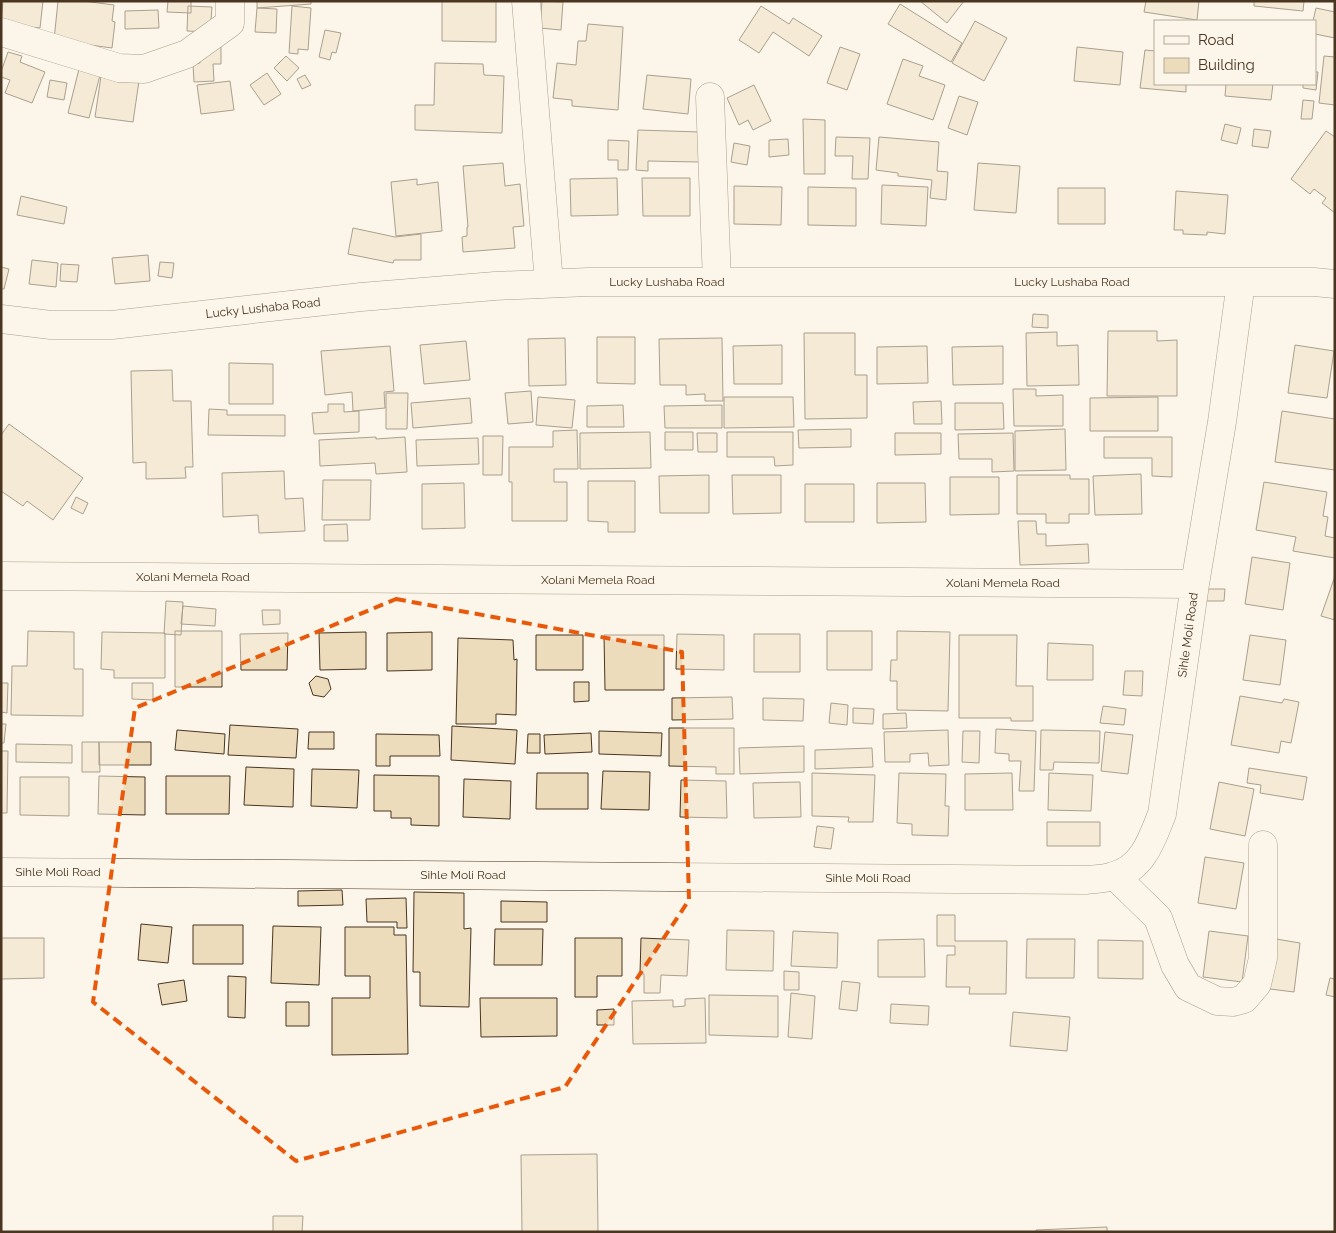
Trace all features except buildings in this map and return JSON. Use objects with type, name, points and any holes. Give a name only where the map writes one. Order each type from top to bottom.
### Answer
[{"type":"street","points":[[1,32],[119,68],[144,69],[187,54],[230,23],[230,1]]},
{"type":"street","points":[[526,1],[549,283]]},
{"type":"street","points":[[710,97],[717,282]]},
{"type":"street","name":"Sihle Moli Road","points":[[1,872],[1086,880],[1115,876],[1134,866],[1150,846],[1162,814],[1195,584],[1222,422],[1241,282]]},
{"type":"street","name":"Lucky Lushaba Road","points":[[1,319],[51,325],[112,325],[361,297],[549,283],[1314,282],[1335,284]]},
{"type":"street","name":"Xolani Memela Road","points":[[1,576],[1195,584]]},
{"type":"street","points":[[1115,876],[1158,918],[1175,965],[1188,987],[1217,1001],[1233,1002],[1244,999],[1257,984],[1263,958],[1264,845]]},
{"type":"highlighted area","points":[[396,599],[682,652],[689,900],[565,1087],[296,1161],[93,1002],[135,708]]}]
